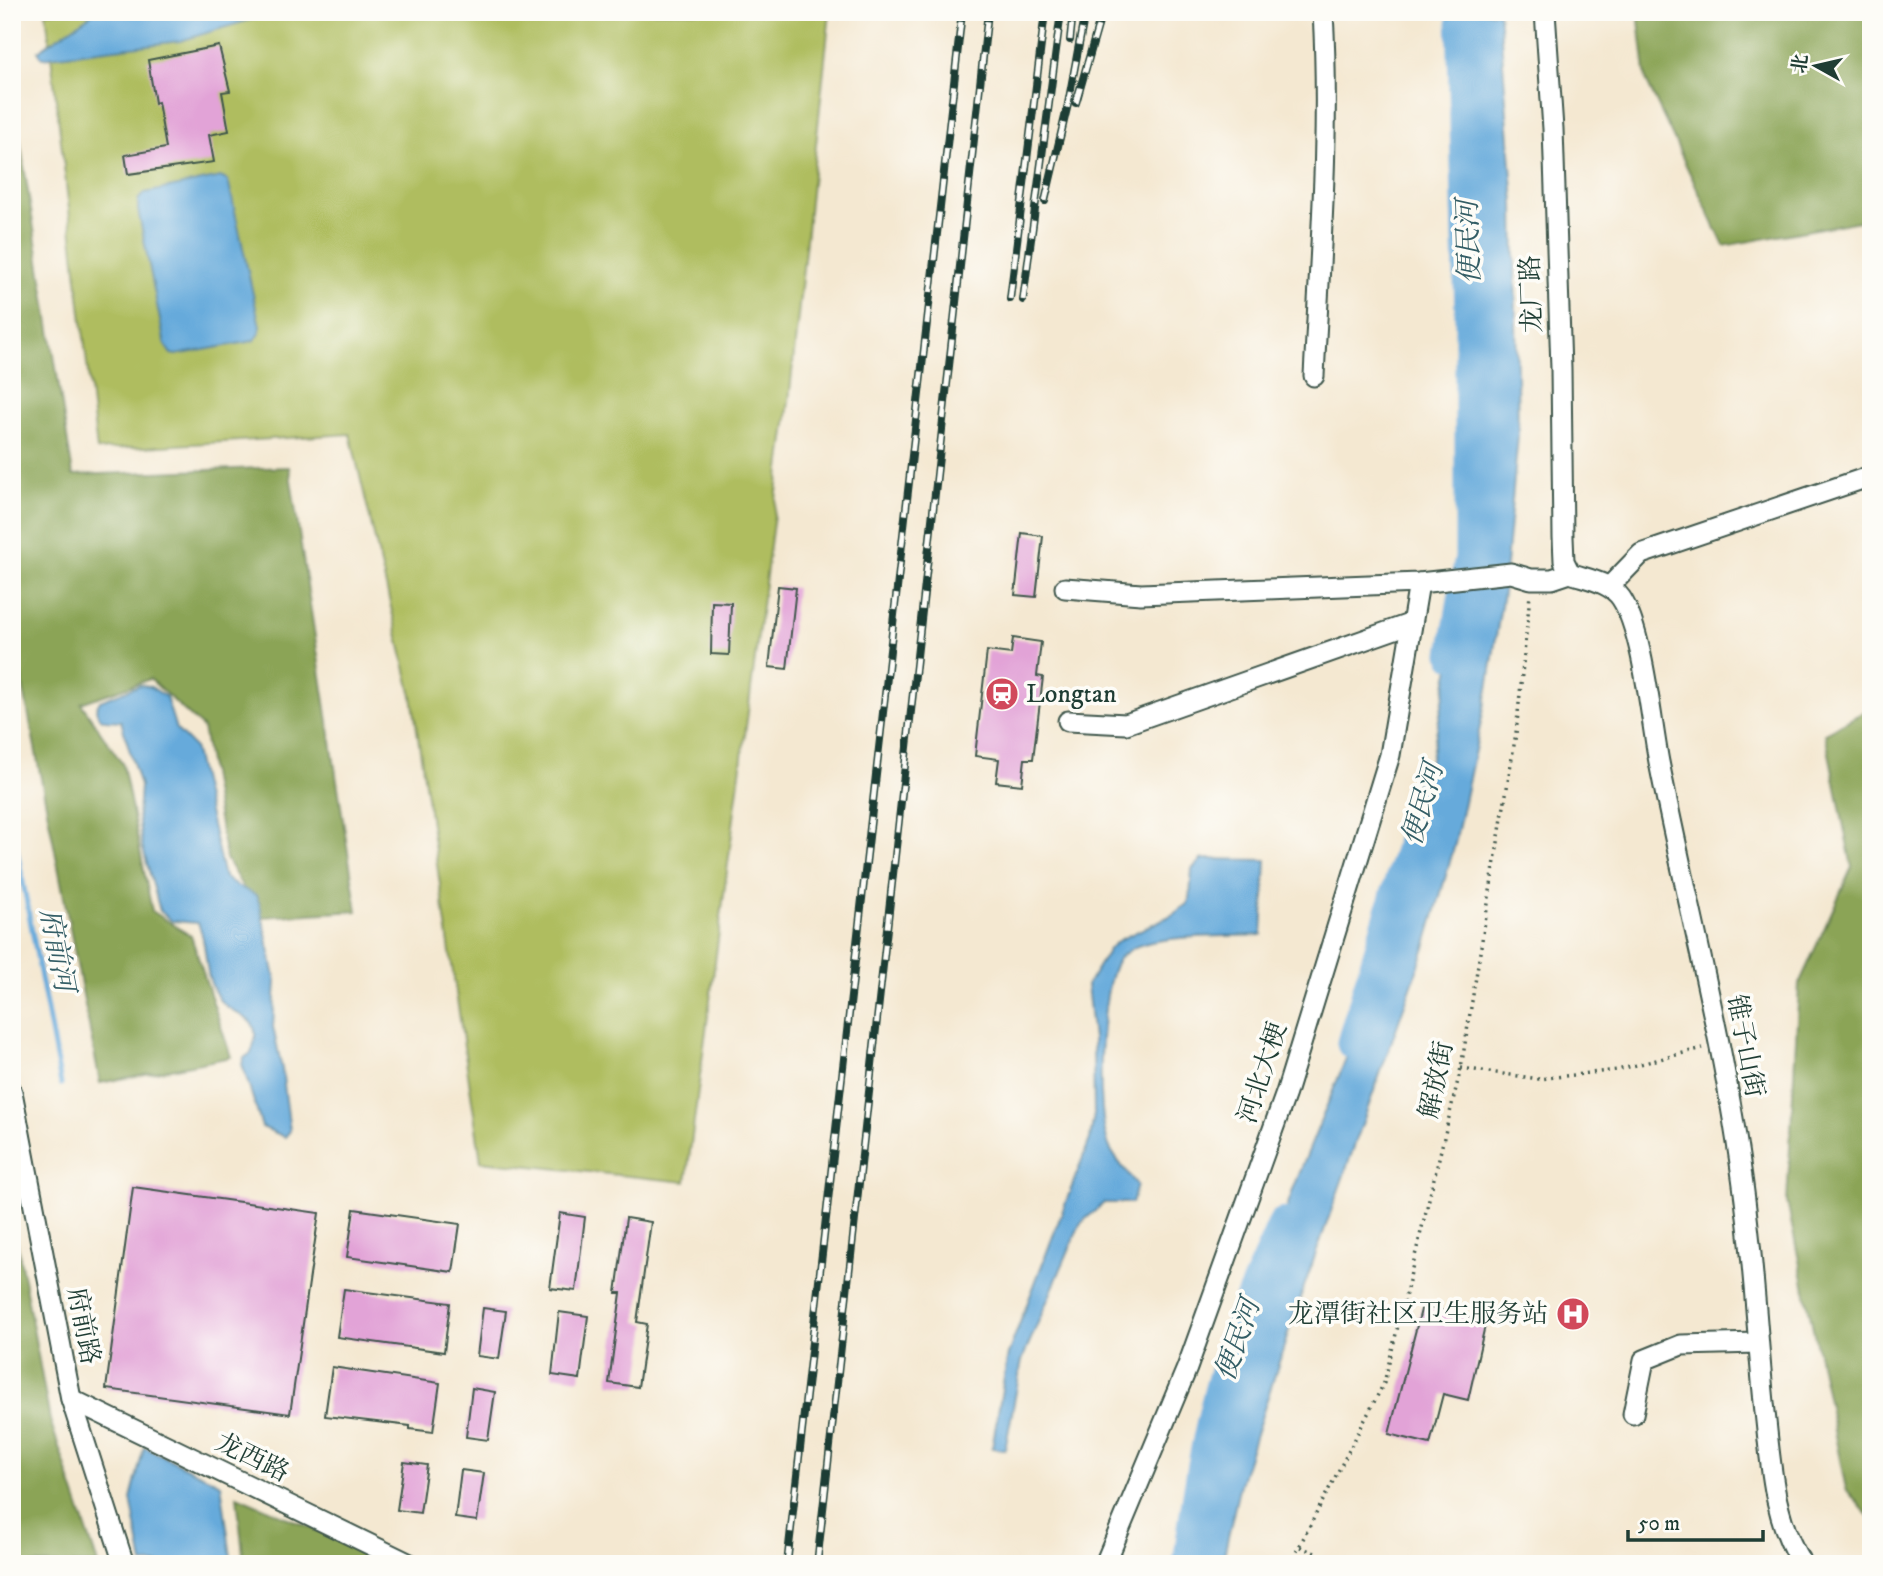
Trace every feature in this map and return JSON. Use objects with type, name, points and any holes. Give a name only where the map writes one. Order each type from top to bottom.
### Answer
[{"type":"street","points":[[1314,376],[1324,187],[1323,12]]},
{"type":"street","name":"龙厂路","points":[[1545,12],[1553,129],[1559,302],[1564,561],[1570,573]]},
{"type":"street","points":[[1065,589],[1141,594],[1419,583],[1511,573],[1531,579],[1552,579],[1570,573],[1610,586],[1641,554],[1871,477]]},
{"type":"street","name":"河北大梗","points":[[1105,1564],[1187,1368],[1286,1093],[1390,755],[1419,583]]},
{"type":"street","name":"锥子山街","points":[[1610,586],[1621,598],[1632,626],[1640,659],[1719,1044],[1747,1213],[1773,1486],[1782,1524],[1802,1564]]},
{"type":"street","points":[[1068,721],[1126,724],[1412,623]]},
{"type":"street","name":"府前路","points":[[12,1092],[71,1399],[124,1564]]},
{"type":"street","points":[[1633,1414],[1644,1360],[1681,1345],[1758,1343]]},
{"type":"street","name":"龙西路","points":[[71,1399],[410,1564]]},
{"type":"path","name":"解放街","points":[[1290,1564],[1384,1383],[1461,1068],[1516,733],[1531,579]]},
{"type":"path","points":[[1461,1068],[1539,1079],[1617,1070],[1719,1044]]},
{"type":"path","points":[[1300,1547],[1343,1564]]},
{"type":"green space","points":[[46,12],[830,12],[789,401],[686,1182],[481,1161],[412,696],[350,434],[97,450]]},
{"type":"green space","points":[[1638,12],[1871,12],[1871,219],[1724,246],[1646,80]]},
{"type":"green space","points":[[12,90],[73,475],[289,467],[357,911],[261,917],[226,859],[203,728],[150,679],[81,703],[123,765],[152,911],[191,936],[231,1057],[100,1083],[12,629]]},
{"type":"green space","points":[[1871,708],[1871,1519],[1846,1489],[1787,1202],[1799,984],[1852,867],[1825,733]]},
{"type":"green space","points":[[12,1215],[50,1420],[98,1564],[12,1564]]},
{"type":"green space","points":[[237,1496],[395,1564],[244,1564]]},
{"type":"water","points":[[95,12],[267,12],[266,15],[180,41],[42,58],[38,51]]},
{"type":"water","points":[[1464,12],[1499,12],[1514,203],[1518,436],[1504,586],[1488,689],[1455,844],[1425,948],[1295,1312],[1240,1484],[1222,1564],[1182,1564],[1215,1428],[1268,1260],[1294,1187],[1351,1046],[1391,921],[1415,834],[1467,586],[1475,525],[1479,335]]},
{"type":"water","points":[[220,177],[229,184],[260,326],[259,335],[253,341],[171,354],[165,345],[138,200],[145,193]]},
{"type":"water","points":[[140,685],[151,687],[166,697],[176,729],[194,747],[224,877],[256,895],[260,905],[276,982],[273,1027],[282,1069],[290,1131],[285,1137],[262,1127],[242,1064],[244,1058],[251,1053],[255,1031],[247,1019],[226,1006],[214,991],[198,923],[172,921],[160,911],[142,845],[138,816],[140,786],[121,721],[102,719],[96,709],[100,701]]},
{"type":"water","points":[[1202,859],[1266,860],[1262,935],[1156,941],[1130,950],[1116,963],[1110,981],[1103,1028],[1102,1108],[1109,1146],[1137,1185],[1132,1203],[1104,1203],[1080,1224],[1022,1360],[1005,1450],[992,1448],[1008,1354],[1090,1139],[1094,1114],[1093,1039],[1087,985],[1110,948],[1119,940],[1172,915],[1187,904],[1190,898],[1192,869]]},
{"type":"water","points":[[144,1447],[221,1484],[232,1564],[143,1564],[131,1499]]},
{"type":"building","points":[[219,46],[230,91],[222,92],[229,131],[209,135],[214,162],[128,174],[125,155],[166,148],[148,60]]},
{"type":"building","points":[[1022,533],[1043,536],[1036,597],[1015,595]]},
{"type":"building","points":[[778,586],[796,588],[787,669],[769,667]]},
{"type":"building","points":[[712,602],[731,603],[729,655],[711,654]]},
{"type":"building","points":[[1013,638],[1041,642],[1037,676],[1043,677],[1033,759],[1025,759],[1022,785],[996,782],[999,759],[975,756],[987,651],[1011,654]]},
{"type":"building","points":[[133,1187],[319,1213],[290,1414],[106,1389]]},
{"type":"building","points":[[354,1209],[460,1224],[453,1272],[347,1257]]},
{"type":"building","points":[[560,1213],[585,1217],[576,1291],[550,1288]]},
{"type":"building","points":[[626,1218],[651,1222],[637,1322],[647,1324],[638,1387],[609,1383],[621,1293],[616,1293]]},
{"type":"building","points":[[344,1289],[450,1303],[444,1352],[337,1337]]},
{"type":"building","points":[[1422,1306],[1486,1321],[1468,1400],[1443,1394],[1430,1444],[1389,1434]]},
{"type":"building","points":[[483,1308],[506,1311],[499,1359],[477,1356]]},
{"type":"building","points":[[559,1312],[588,1316],[580,1379],[552,1375]]},
{"type":"building","points":[[332,1367],[440,1383],[433,1432],[410,1429],[410,1426],[325,1416]]},
{"type":"building","points":[[472,1388],[495,1392],[488,1440],[466,1437]]},
{"type":"building","points":[[404,1462],[427,1465],[420,1513],[397,1510]]},
{"type":"building","points":[[461,1470],[484,1473],[477,1521],[455,1518]]},
{"type":"waterway","name":"便民河","points":[[1455,654],[1471,557],[1471,315],[1463,12]]},
{"type":"waterway","name":"便民河","points":[[1353,1043],[1426,796]]},
{"type":"waterway","name":"府前河","points":[[12,824],[61,1084]]},
{"type":"waterway","name":"便民河","points":[[1189,1564],[1203,1470],[1224,1378],[1249,1306],[1284,1224]]},
{"type":"railway","points":[[787,1564],[962,12]]},
{"type":"railway","points":[[817,1564],[988,12]]},
{"type":"railway","points":[[1010,299],[1045,12]]},
{"type":"railway","points":[[1023,300],[1061,12]]},
{"type":"railway","points":[[1070,40],[1073,12]]},
{"type":"railway","points":[[1045,201],[1068,104],[1085,12]]},
{"type":"railway","points":[[1076,103],[1102,12]]},
{"type":"place","name":"Longtan","points":[[1002,694]]},
{"type":"place","name":"龙潭街社区卫生服务站","points":[[1573,1314]]}]
